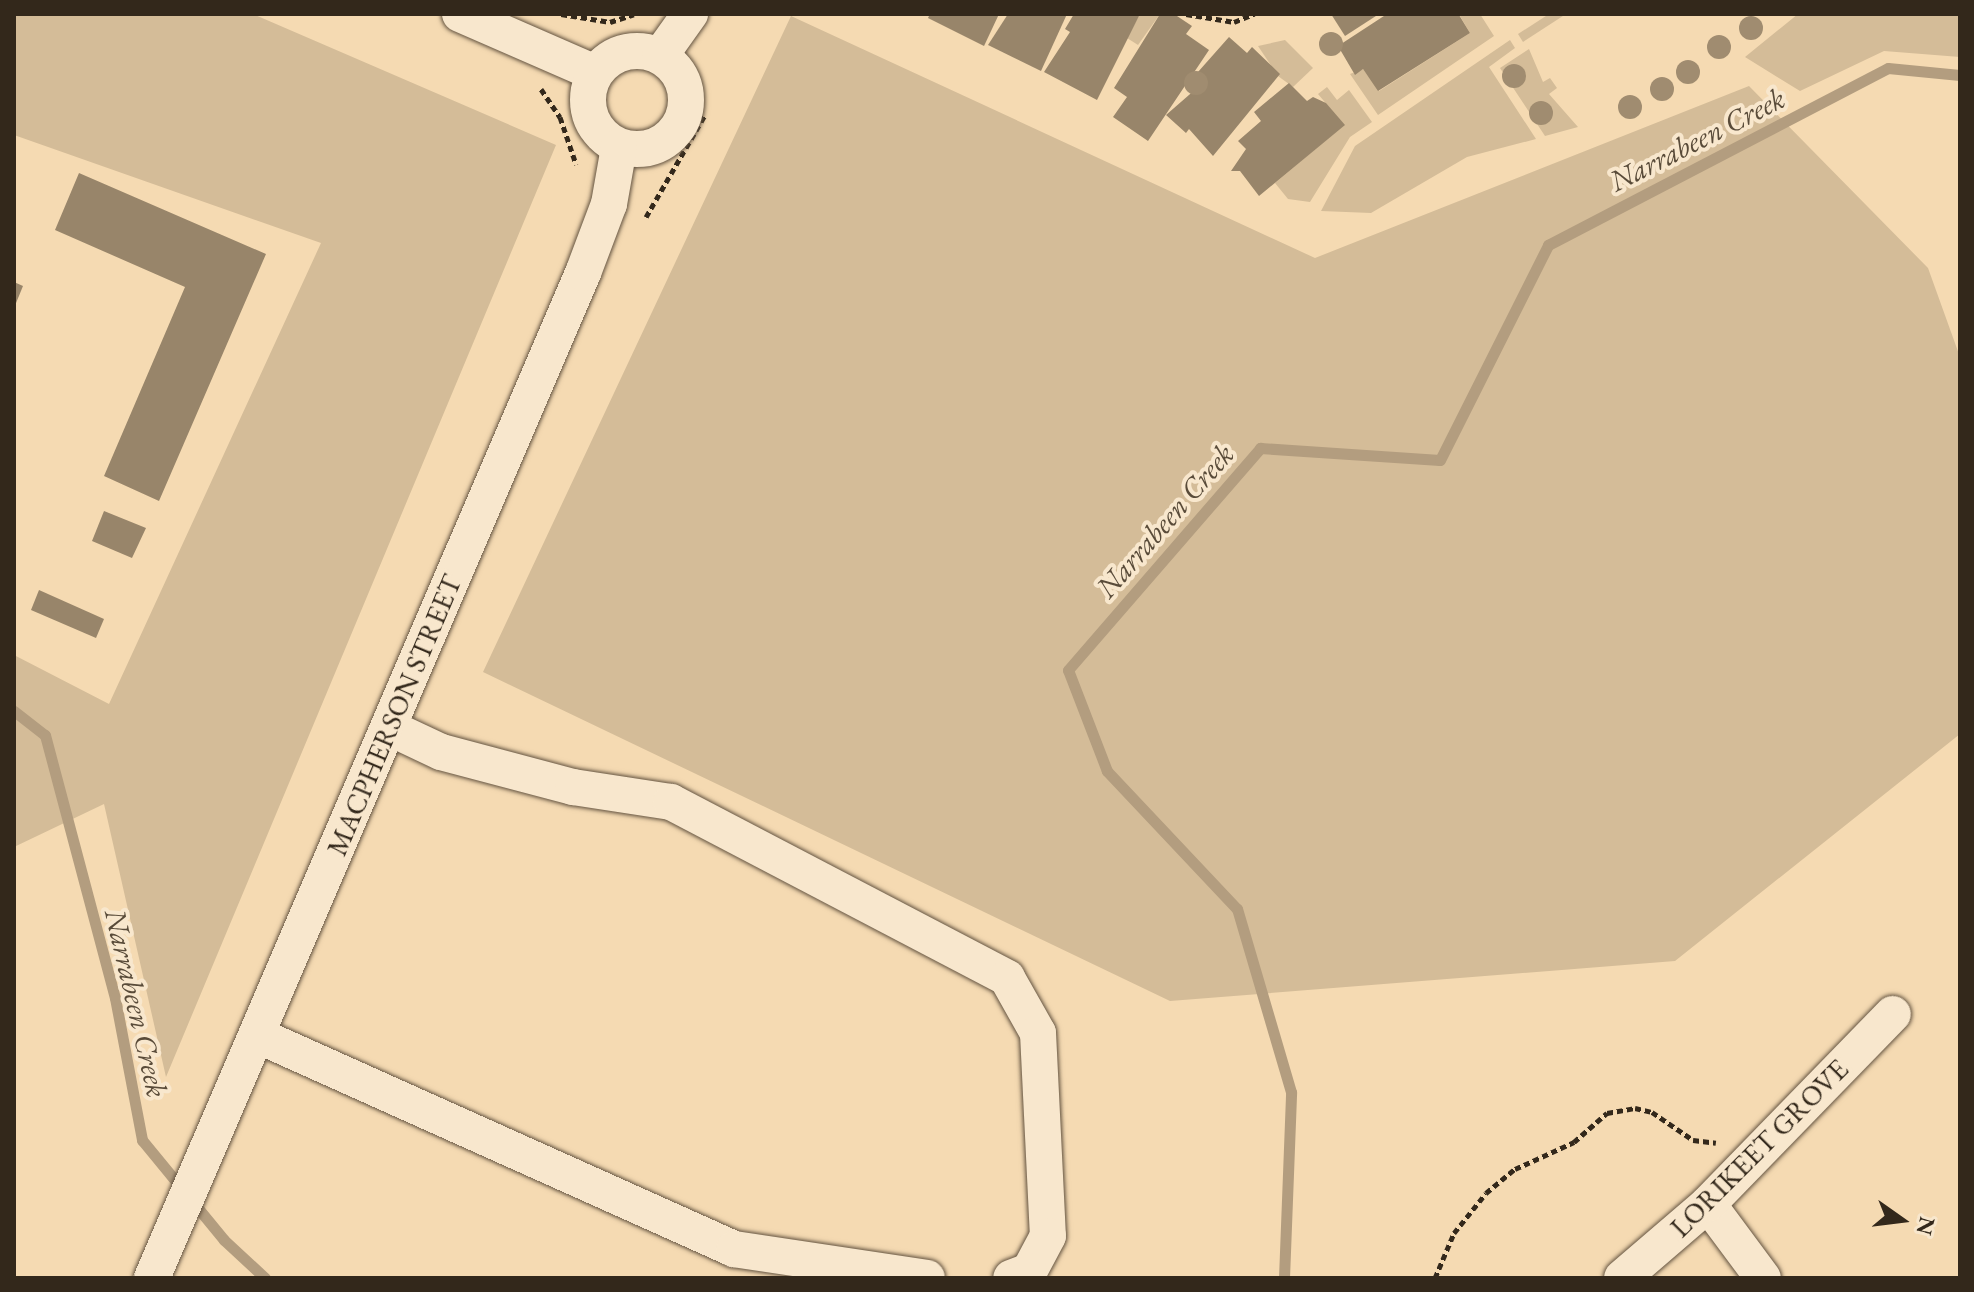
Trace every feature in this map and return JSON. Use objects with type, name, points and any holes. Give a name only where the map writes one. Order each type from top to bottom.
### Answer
[{"type":"street","points":[[460,14],[595,73]]},
{"type":"street","points":[[660,56],[690,14]]},
{"type":"street","points":[[645,52],[660,56],[682,80],[686,96],[678,128],[651,148],[619,147],[604,138],[590,115],[589,90],[595,73],[617,55],[645,52]]},
{"type":"street","name":"MACPHERSON STREET","points":[[155,1272],[583,273],[609,204],[619,147]]},
{"type":"street","points":[[390,728],[441,752],[573,787],[671,802],[1007,978],[1038,1033],[1048,1236],[1029,1271],[1011,1278]]},
{"type":"street","name":"LORIKEET GROVE","points":[[1622,1278],[1708,1204],[1893,1014]]},
{"type":"street","points":[[257,1035],[734,1249],[927,1278]]},
{"type":"street","points":[[1708,1204],[1763,1278]]},
{"type":"path","points":[[574,20],[610,22],[634,14]]},
{"type":"path","points":[[1186,14],[1234,22],[1254,14]]},
{"type":"path","points":[[644,219],[705,115]]},
{"type":"path","points":[[1435,1278],[1454,1233],[1493,1185],[1524,1164],[1564,1148],[1607,1113],[1635,1108],[1668,1120],[1693,1140],[1731,1139]]},
{"type":"shaded area","points":[[14,14],[253,14],[556,145],[166,1077],[104,804],[14,847],[14,655],[109,704],[321,243],[14,135]]},
{"type":"shaded area","points":[[1140,14],[1160,14],[1138,45],[1127,38]]},
{"type":"shaded area","points":[[1452,14],[1480,14],[1494,36],[1378,115],[1350,74],[1363,69],[1379,91],[1470,33],[1460,16]]},
{"type":"shaded area","points":[[1549,14],[1566,14],[1523,42],[1518,34]]},
{"type":"shaded area","points":[[1798,14],[1960,14],[1960,57],[1884,51],[1800,91],[1745,57]]},
{"type":"shaded area","points":[[791,16],[1315,258],[1749,86],[1928,268],[1960,357],[1960,734],[1675,961],[1170,1001],[483,672]]},
{"type":"shaded area","points":[[1285,40],[1313,68],[1293,87],[1278,76],[1258,46]]},
{"type":"shaded area","points":[[1510,40],[1515,48],[1489,67],[1536,139],[1467,157],[1371,213],[1321,211],[1355,146]]},
{"type":"shaded area","points":[[1529,49],[1543,82],[1550,78],[1557,88],[1549,94],[1578,127],[1545,136],[1500,68]]},
{"type":"shaded area","points":[[1327,87],[1337,100],[1349,90],[1372,122],[1350,137],[1310,202],[1288,199],[1275,183],[1344,125],[1318,94]]},
{"type":"building","points":[[930,14],[999,14],[984,46],[928,18]]},
{"type":"building","points":[[1008,14],[1067,14],[1041,71],[988,45]]},
{"type":"building","points":[[1074,14],[1140,14],[1097,100],[1044,72],[1070,32],[1065,29]]},
{"type":"building","points":[[1160,14],[1174,14],[1192,26],[1186,34],[1209,50],[1148,141],[1113,117],[1127,97],[1114,88]]},
{"type":"building","points":[[1331,14],[1379,14],[1345,36]]},
{"type":"building","points":[[1387,14],[1459,15],[1470,33],[1378,91],[1363,69],[1355,75],[1338,46]]},
{"type":"building","points":[[1229,37],[1247,53],[1252,47],[1280,74],[1213,156],[1189,129],[1186,133],[1166,115],[1197,88],[1190,81]]},
{"type":"building","points":[[1289,83],[1307,101],[1313,97],[1326,103],[1345,125],[1259,196],[1240,171],[1231,171],[1246,149],[1238,141],[1261,121],[1254,112]]},
{"type":"building","points":[[79,173],[266,254],[159,501],[104,476],[185,287],[55,230]]},
{"type":"building","points":[[14,282],[23,286],[14,308]]},
{"type":"building","points":[[104,511],[146,528],[132,558],[92,541]]},
{"type":"building","points":[[39,590],[104,619],[96,638],[31,610]]},
{"type":"waterway","name":"Narrabeen Creek","points":[[1284,1278],[1291,1092],[1237,909],[1107,771],[1068,670],[1260,448],[1440,460],[1548,245],[1888,68],[1960,75]]},
{"type":"waterway","name":"Narrabeen Creek","points":[[14,711],[45,735],[115,998],[142,1140],[224,1240],[265,1278]]}]
